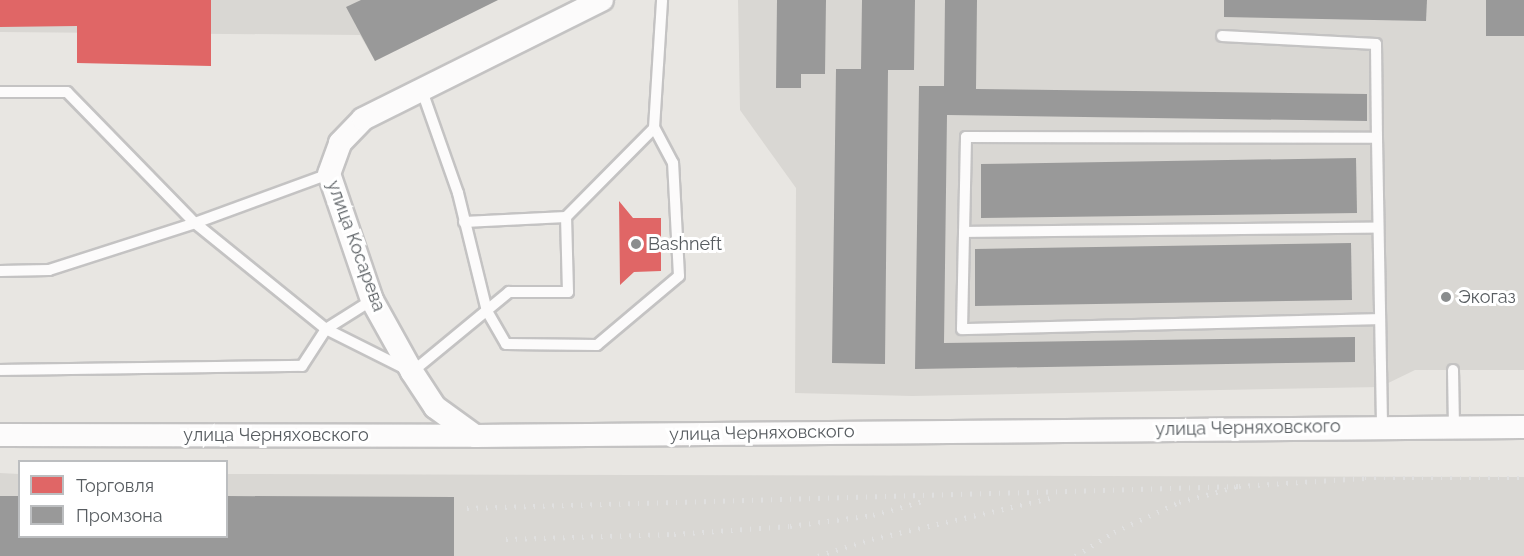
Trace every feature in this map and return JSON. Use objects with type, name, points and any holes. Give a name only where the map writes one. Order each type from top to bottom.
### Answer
[{"type":"street","name":"улица Косарева","points":[[475,435],[435,407],[412,372],[372,300],[329,174],[340,143],[363,119],[420,88],[602,0]]},
{"type":"street","name":"улица Черняховского","points":[[0,435],[475,435],[1524,427]]},
{"type":"lane","points":[[420,88],[458,193],[487,311],[507,344],[597,345],[679,276],[673,163],[654,128],[662,0]]},
{"type":"lane","points":[[1222,36],[1376,44],[1378,319],[1382,427]]},
{"type":"lane","points":[[0,92],[66,92],[195,223],[326,329],[412,372],[509,292],[568,292],[566,217]]},
{"type":"lane","points":[[464,222],[566,217],[654,128]]},
{"type":"lane","points":[[1377,138],[966,137],[962,329],[1378,319]]},
{"type":"lane","points":[[0,271],[49,270],[195,223],[329,174]]},
{"type":"lane","points":[[964,232],[1378,228]]},
{"type":"lane","points":[[0,370],[302,366],[326,329],[372,300]]},
{"type":"lane","points":[[1453,370],[1454,427]]},
{"type":"shaded area","points":[[0,0],[498,0],[375,61],[360,35],[0,32]]},
{"type":"shaded area","points":[[738,0],[1524,0],[1524,370],[1415,370],[1380,387],[912,396],[795,393],[796,188],[740,110]]},
{"type":"shaded area","points":[[0,473],[18,474],[18,538],[228,538],[228,474],[1524,477],[1524,556],[0,556]]},
{"type":"building: Торговля","points":[[0,0],[211,0],[211,66],[77,63],[77,26],[0,27]]},
{"type":"building: Торговля","points":[[619,201],[633,218],[661,218],[661,271],[634,272],[620,285]]},
{"type":"building: Промзона","points":[[361,0],[498,0],[375,61],[346,7]]},
{"type":"building: Промзона","points":[[777,0],[826,0],[825,74],[801,74],[801,88],[776,88]]},
{"type":"building: Промзона","points":[[862,0],[915,0],[914,70],[888,70],[885,364],[832,363],[836,69],[861,69]]},
{"type":"building: Промзона","points":[[945,0],[977,0],[976,89],[1367,94],[1367,121],[947,115],[944,343],[1355,337],[1355,362],[915,369],[919,86],[944,86]]},
{"type":"building: Промзона","points":[[1224,0],[1427,0],[1426,21],[1224,17]]},
{"type":"building: Промзона","points":[[1486,0],[1524,0],[1524,36],[1486,36]]},
{"type":"building: Промзона","points":[[1356,158],[1357,213],[981,218],[981,164]]},
{"type":"building: Промзона","points":[[1351,243],[1352,300],[975,306],[975,249]]},
{"type":"building: Промзона","points":[[0,496],[18,496],[18,538],[228,538],[228,496],[454,497],[454,556],[0,556]]},
{"type":"railway","points":[[1075,556],[1114,532],[1179,502],[1239,486],[1365,478],[1524,478]]},
{"type":"railway","points":[[467,508],[1239,486]]},
{"type":"railway","points":[[818,556],[872,539],[1056,497]]},
{"type":"railway","points":[[506,539],[674,534],[790,526],[873,515],[926,500]]},
{"type":"place","name":"Bashneft","points":[[636,244]]},
{"type":"place","name":"Экогаз","points":[[1446,297]]}]
